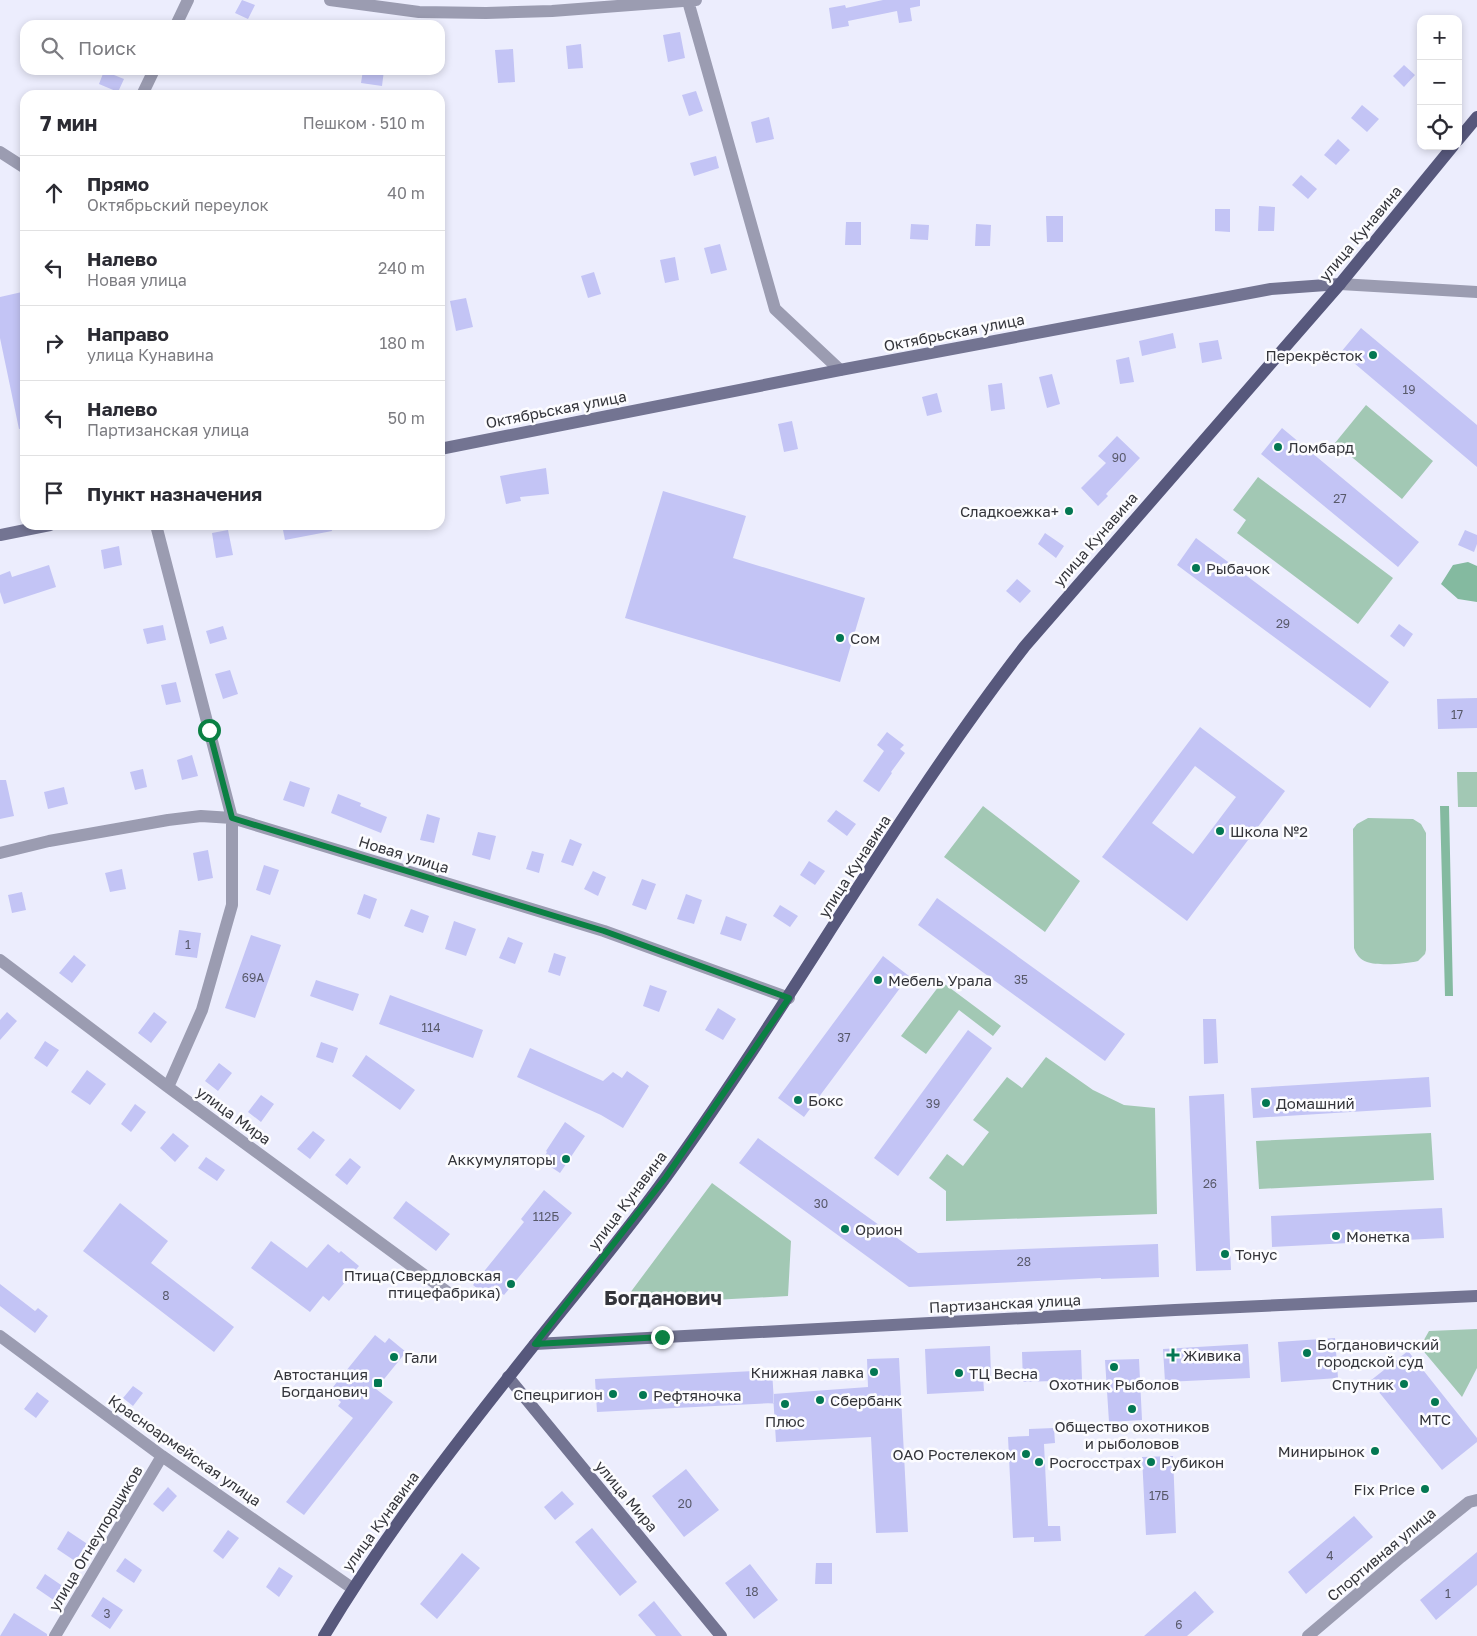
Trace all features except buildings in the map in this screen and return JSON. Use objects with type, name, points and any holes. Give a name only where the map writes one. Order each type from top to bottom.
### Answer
[{"type":"main road","points":[[1462,135],[1477,117]]},
{"type":"main road","name":"улица Кунавина","points":[[324,1636],[352,1588],[428,1481],[666,1177],[789,998],[954,741],[1024,646],[1340,284],[1450,150]]},
{"type":"main road","name":"Октябрьская улица","points":[[445,448],[840,370],[1271,289],[1340,284]]},
{"type":"main road","points":[[0,534],[22,530]]},
{"type":"main road","name":"Партизанская улица","points":[[535,1344],[1477,1296]]},
{"type":"main road","name":"улица Мира","points":[[508,1378],[721,1636]]},
{"type":"street","points":[[178,20],[188,0]]},
{"type":"street","points":[[330,0],[419,12],[486,13],[552,11],[692,0],[775,309],[840,370]]},
{"type":"street","points":[[144,90],[152,75]]},
{"type":"street","points":[[0,152],[20,165]]},
{"type":"street","name":"Октябрьская улица","points":[[1340,284],[1477,292]]},
{"type":"street","points":[[157,530],[232,818],[232,905],[202,1010],[168,1088]]},
{"type":"street","name":"Новая улица","points":[[0,853],[49,841],[168,820],[201,816],[232,818],[604,931],[789,998]]},
{"type":"street","name":"улица Мира","points":[[0,960],[168,1088],[450,1294]]},
{"type":"street","name":"Красноармейская улица","points":[[0,1336],[162,1456],[352,1588]]},
{"type":"street","name":"улица Огнеупорщиков","points":[[55,1636],[162,1456]]},
{"type":"street","name":"Спортивная улица","points":[[1308,1636],[1400,1557],[1469,1502],[1477,1500]]},
{"type":"green space","points":[[1366,405],[1433,461],[1402,499],[1335,443]]},
{"type":"green space","points":[[1258,477],[1393,578],[1358,624],[1237,533],[1246,520],[1233,510]]},
{"type":"green space","points":[[1468,562],[1477,566],[1477,602],[1458,599],[1441,584],[1453,565]]},
{"type":"green space","points":[[1457,772],[1477,772],[1477,807],[1458,807]]},
{"type":"green space","points":[[983,806],[1080,881],[1045,932],[944,857]]},
{"type":"green space","points":[[1440,806],[1449,806],[1453,996],[1445,996]]},
{"type":"green space","points":[[1368,818],[1413,819],[1421,824],[1426,833],[1426,950],[1425,954],[1418,961],[1392,964],[1372,963],[1360,958],[1354,948],[1353,829],[1357,824]]},
{"type":"green space","points":[[942,982],[1001,1026],[993,1036],[959,1010],[926,1054],[901,1036]]},
{"type":"green space","points":[[1046,1057],[1093,1090],[1124,1105],[1155,1108],[1157,1214],[946,1221],[946,1191],[929,1178],[947,1154],[963,1166],[989,1132],[973,1120],[1007,1077],[1022,1088]]},
{"type":"green space","points":[[1431,1133],[1434,1180],[1259,1189],[1256,1141]]},
{"type":"green space","points":[[712,1183],[791,1241],[788,1296],[621,1305]]},
{"type":"green space","points":[[1477,1329],[1477,1368],[1462,1397],[1420,1347],[1429,1331]]},
{"type":"place","name":"Перекрёсток","points":[[1373,355]]},
{"type":"place","name":"Ломбард","points":[[1278,447]]},
{"type":"place","name":"Сладкоежка+","points":[[1069,511]]},
{"type":"place","name":"Рыбачок","points":[[1196,568]]},
{"type":"place","name":"Сом","points":[[840,638]]},
{"type":"place","name":"Школа №2","points":[[1220,831]]},
{"type":"place","name":"Мебель Урала","points":[[878,980]]},
{"type":"place","name":"Бокс","points":[[798,1100]]},
{"type":"place","name":"Домашний","points":[[1266,1103]]},
{"type":"place","name":"Аккумуляторы","points":[[566,1159]]},
{"type":"place","name":"Орион","points":[[845,1229]]},
{"type":"place","name":"Монетка","points":[[1336,1236]]},
{"type":"place","name":"Тонус","points":[[1225,1254]]},
{"type":"place","name":"Птица(Свердловская птицефабрика)","points":[[511,1284]]},
{"type":"place","name":"Богдановичский городской суд","points":[[1307,1353]]},
{"type":"place","name":"Живика","points":[[1173,1355]]},
{"type":"place","name":"Гали","points":[[394,1357]]},
{"type":"place","name":"Охотник Рыболов","points":[[1114,1367]]},
{"type":"place","name":"Книжная лавка","points":[[874,1372]]},
{"type":"place","name":"ТЦ Весна","points":[[959,1373]]},
{"type":"place","name":"Автостанция Богданович","points":[[378,1383]]},
{"type":"place","name":"Спутник","points":[[1404,1384]]},
{"type":"place","name":"Спецригион","points":[[613,1394]]},
{"type":"place","name":"Рефтяночка","points":[[643,1395]]},
{"type":"place","name":"Сбербанк","points":[[820,1400]]},
{"type":"place","name":"МТС","points":[[1435,1402]]},
{"type":"place","name":"Плюс","points":[[785,1404]]},
{"type":"place","name":"Общество охотников и рыболовов","points":[[1132,1409]]},
{"type":"place","name":"Минирынок","points":[[1375,1451]]},
{"type":"place","name":"ОАО Ростелеком","points":[[1026,1454]]},
{"type":"place","name":"Росгосстрах","points":[[1039,1462]]},
{"type":"place","name":"Рубикон","points":[[1151,1462]]},
{"type":"place","name":"Fix Price","points":[[1425,1489]]},
{"type":"district","name":"Богданович","points":[[663,1297]]},
{"type":"route","points":[[209,730],[232,818],[604,931],[789,998],[666,1177],[535,1344],[662,1337]]}]
